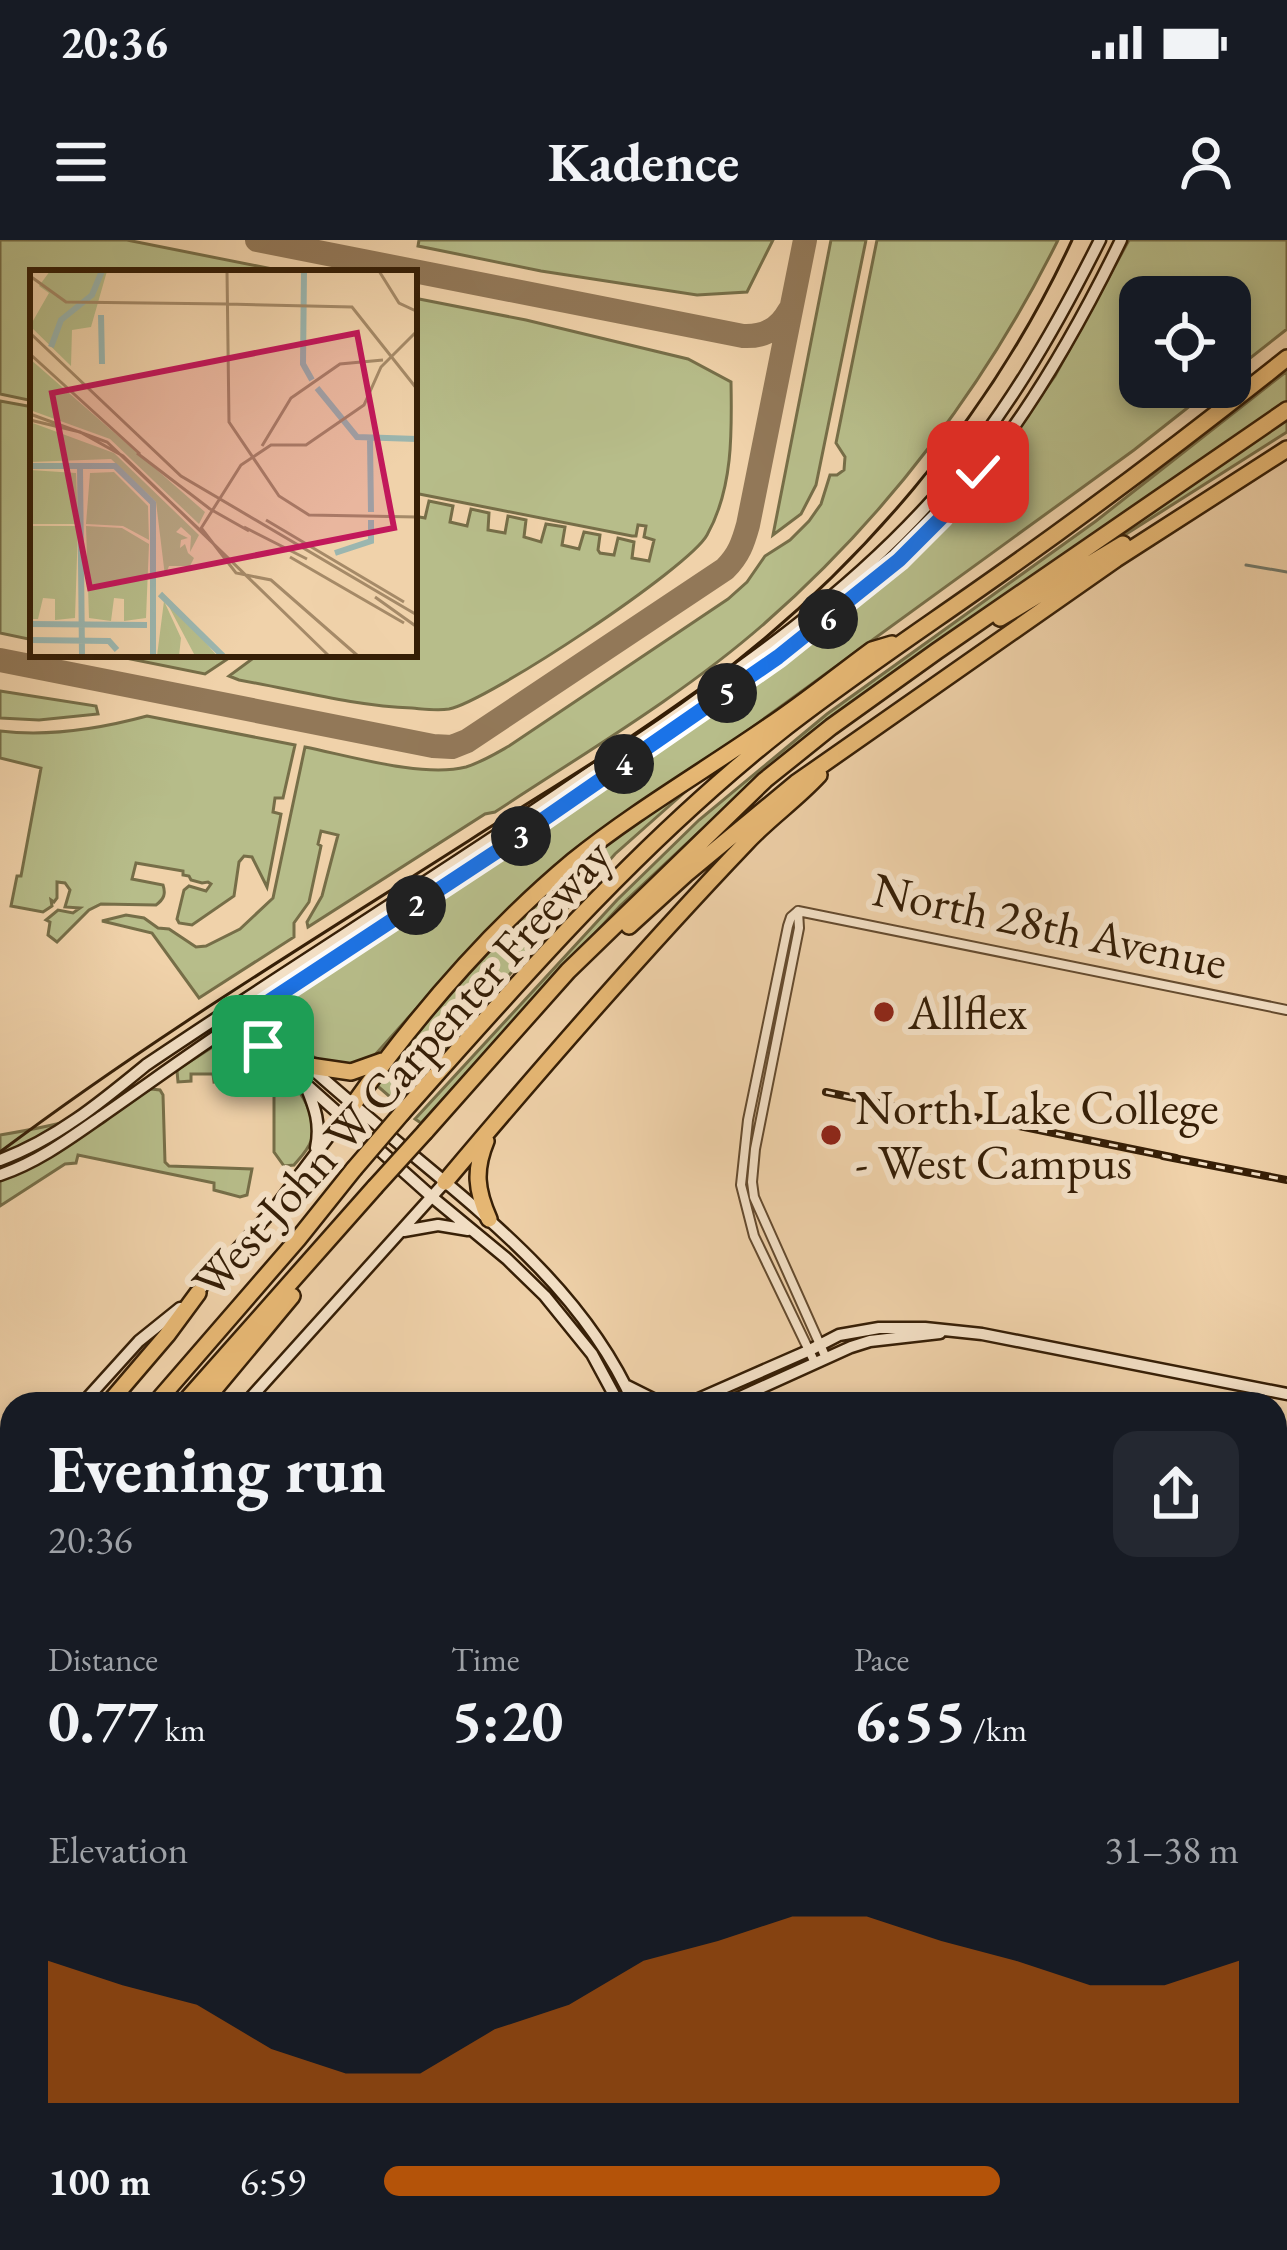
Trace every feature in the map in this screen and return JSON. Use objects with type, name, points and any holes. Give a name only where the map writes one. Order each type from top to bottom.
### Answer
[{"type":"highway","name":"West John W Carpenter Freeway","points":[[165,1392],[402,1113],[563,933],[661,836],[779,733],[1077,520],[1287,358]]},
{"type":"highway","points":[[426,1134],[568,971],[766,780],[937,651],[1287,410]]},
{"type":"highway","name":"West John W Carpenter Freeway","points":[[212,1392],[426,1134],[612,942],[739,830],[842,751],[1115,559],[1287,449]]},
{"type":"highway","points":[[937,651],[998,620],[1106,552],[1180,518]]},
{"type":"highway","points":[[348,1111],[456,973],[571,863],[872,650],[901,642]]},
{"type":"highway","points":[[445,1182],[652,944],[746,842],[842,751]]},
{"type":"highway","points":[[307,1074],[351,1072],[385,1059]]},
{"type":"highway","points":[[489,1219],[480,1198],[477,1162],[491,1128]]},
{"type":"highway","points":[[194,1392],[377,1190]]},
{"type":"highway","points":[[118,1392],[198,1293]]},
{"type":"main road","points":[[0,1175],[40,1159],[236,1023],[246,1008],[765,651],[857,576],[965,461],[1024,378],[1100,240]]},
{"type":"main road","points":[[0,1160],[52,1135],[228,1012],[276,996],[522,835],[851,601],[942,517],[1013,426],[1074,329],[1120,240]]},
{"type":"main road","points":[[1058,319],[1074,329]]},
{"type":"main road","points":[[276,996],[270,1022],[278,1037]]},
{"type":"main road","points":[[246,1008],[278,1037],[307,1074],[320,1131],[316,1152]]},
{"type":"main road","points":[[228,1012],[236,1023],[307,1074],[432,1197],[508,1259],[592,1354],[613,1392]]},
{"type":"main road","points":[[348,1111],[445,1182],[549,1278],[603,1345],[629,1392]]},
{"type":"main road","name":"West John W Carpenter Freeway","points":[[93,1392],[139,1340],[198,1293],[274,1209],[348,1111]]},
{"type":"main road","points":[[256,1392],[445,1182]]},
{"type":"main road","points":[[400,1232],[437,1225],[472,1231]]},
{"type":"main road","points":[[538,1289],[549,1278]]},
{"type":"main road","points":[[719,1392],[818,1354],[870,1341],[949,1331],[1277,1392]]},
{"type":"main road","points":[[747,1392],[818,1354]]},
{"type":"main road","points":[[626,1385],[640,1392]]},
{"type":"street","name":"North 28th Avenue","points":[[818,1354],[752,1183],[799,928],[798,910],[1287,1010]]},
{"type":"green space","points":[[0,240],[127,240],[277,270],[30,270],[30,400],[0,394]]},
{"type":"green space","points":[[419,240],[773,240],[747,292],[697,295],[541,271],[418,246]]},
{"type":"green space","points":[[831,240],[866,240],[816,485],[801,514],[773,535]]},
{"type":"green space","points":[[877,240],[1058,240],[999,346],[930,446],[852,538],[765,623],[633,722],[308,927],[322,896],[338,835],[321,831],[309,902],[294,923],[294,937],[199,998],[152,933],[102,921],[126,915],[144,918],[196,947],[240,929],[273,898],[305,747],[408,768],[449,770],[472,765],[509,746],[728,599],[765,556],[809,521],[821,504],[830,475],[844,470],[845,457],[836,443]]},
{"type":"green space","points":[[1129,240],[1287,240],[1287,329],[1251,357],[1251,276],[1119,276],[1119,408],[1187,408],[710,758],[583,844],[475,943],[374,1056],[346,1064],[328,1063],[311,1056],[283,1032],[274,1014],[283,998],[367,949],[385,932],[722,705],[915,554],[980,482],[1055,376]]},
{"type":"green space","points":[[417,299],[688,359],[731,382],[731,440],[716,517],[707,535],[665,575],[503,683],[449,709],[369,704],[229,676],[255,657],[417,657],[417,517],[425,518],[429,501],[453,506],[450,522],[467,526],[471,509],[489,513],[488,530],[505,533],[508,516],[526,520],[524,537],[541,542],[546,524],[565,527],[562,545],[579,549],[584,532],[600,535],[600,553],[614,555],[618,538],[634,542],[632,558],[649,561],[654,540],[644,537],[646,526],[638,525],[632,536],[417,494]]},
{"type":"green space","points":[[1287,371],[1287,405],[797,749],[700,831],[620,906],[421,1123],[415,1119],[617,900],[699,820],[827,714],[1096,521],[1240,408],[1251,408],[1251,399]]},
{"type":"green space","points":[[0,401],[30,406],[30,639],[0,633]]},
{"type":"green space","points":[[1287,418],[1287,432],[1060,576],[1106,541]]},
{"type":"green space","points":[[121,657],[230,657],[205,674]]},
{"type":"green space","points":[[0,691],[96,706],[98,714],[0,718]]},
{"type":"green space","points":[[147,716],[295,745],[283,798],[275,798],[273,812],[281,814],[267,887],[252,857],[244,856],[234,896],[192,925],[179,923],[184,890],[189,886],[206,891],[211,884],[191,880],[183,871],[136,863],[132,879],[163,885],[159,903],[101,904],[57,942],[48,935],[50,922],[46,920],[58,910],[73,913],[80,908],[65,907],[70,890],[65,883],[57,882],[57,898],[43,912],[11,906],[41,768],[0,758],[0,731],[74,731]]},
{"type":"green space","points":[[694,784],[615,854],[397,1103],[374,1083],[448,992],[528,906],[600,845]]},
{"type":"green space","points":[[231,1035],[247,1044],[221,1081],[214,1082],[213,1074],[191,1074],[191,1081],[178,1082],[180,1068]]},
{"type":"green space","points":[[259,1063],[291,1081],[311,1116],[311,1141],[294,1165],[284,1166],[274,1152],[274,1093],[255,1071]]},
{"type":"green space","points":[[151,1089],[163,1095],[165,1162],[169,1166],[252,1169],[247,1195],[214,1190],[214,1183],[78,1155],[76,1163],[65,1164],[0,1206],[0,1135],[77,1119]]},
{"type":"waterway","points":[[1246,565],[1287,572]]},
{"type":"taxiway","points":[[257,240],[409,270]]},
{"type":"taxiway","points":[[0,660],[433,746],[452,747],[467,741],[734,559],[748,525],[805,240]]},
{"type":"taxiway","points":[[417,272],[743,336],[770,331],[789,311]]},
{"type":"tram line","points":[[0,1152],[173,1030],[642,730],[756,646],[812,597],[914,489],[1001,369],[1072,240]]},
{"type":"railway","points":[[826,1092],[1176,1158]]},
{"type":"railway","points":[[1163,1156],[1287,1180]]},
{"type":"place","name":"Allflex","points":[[884,1012]]},
{"type":"place","name":"North Lake College - West Campus","points":[[831,1135]]},
{"type":"route","points":[[263,1046],[236,1023],[502,848],[778,657],[899,560],[978,472]]}]
